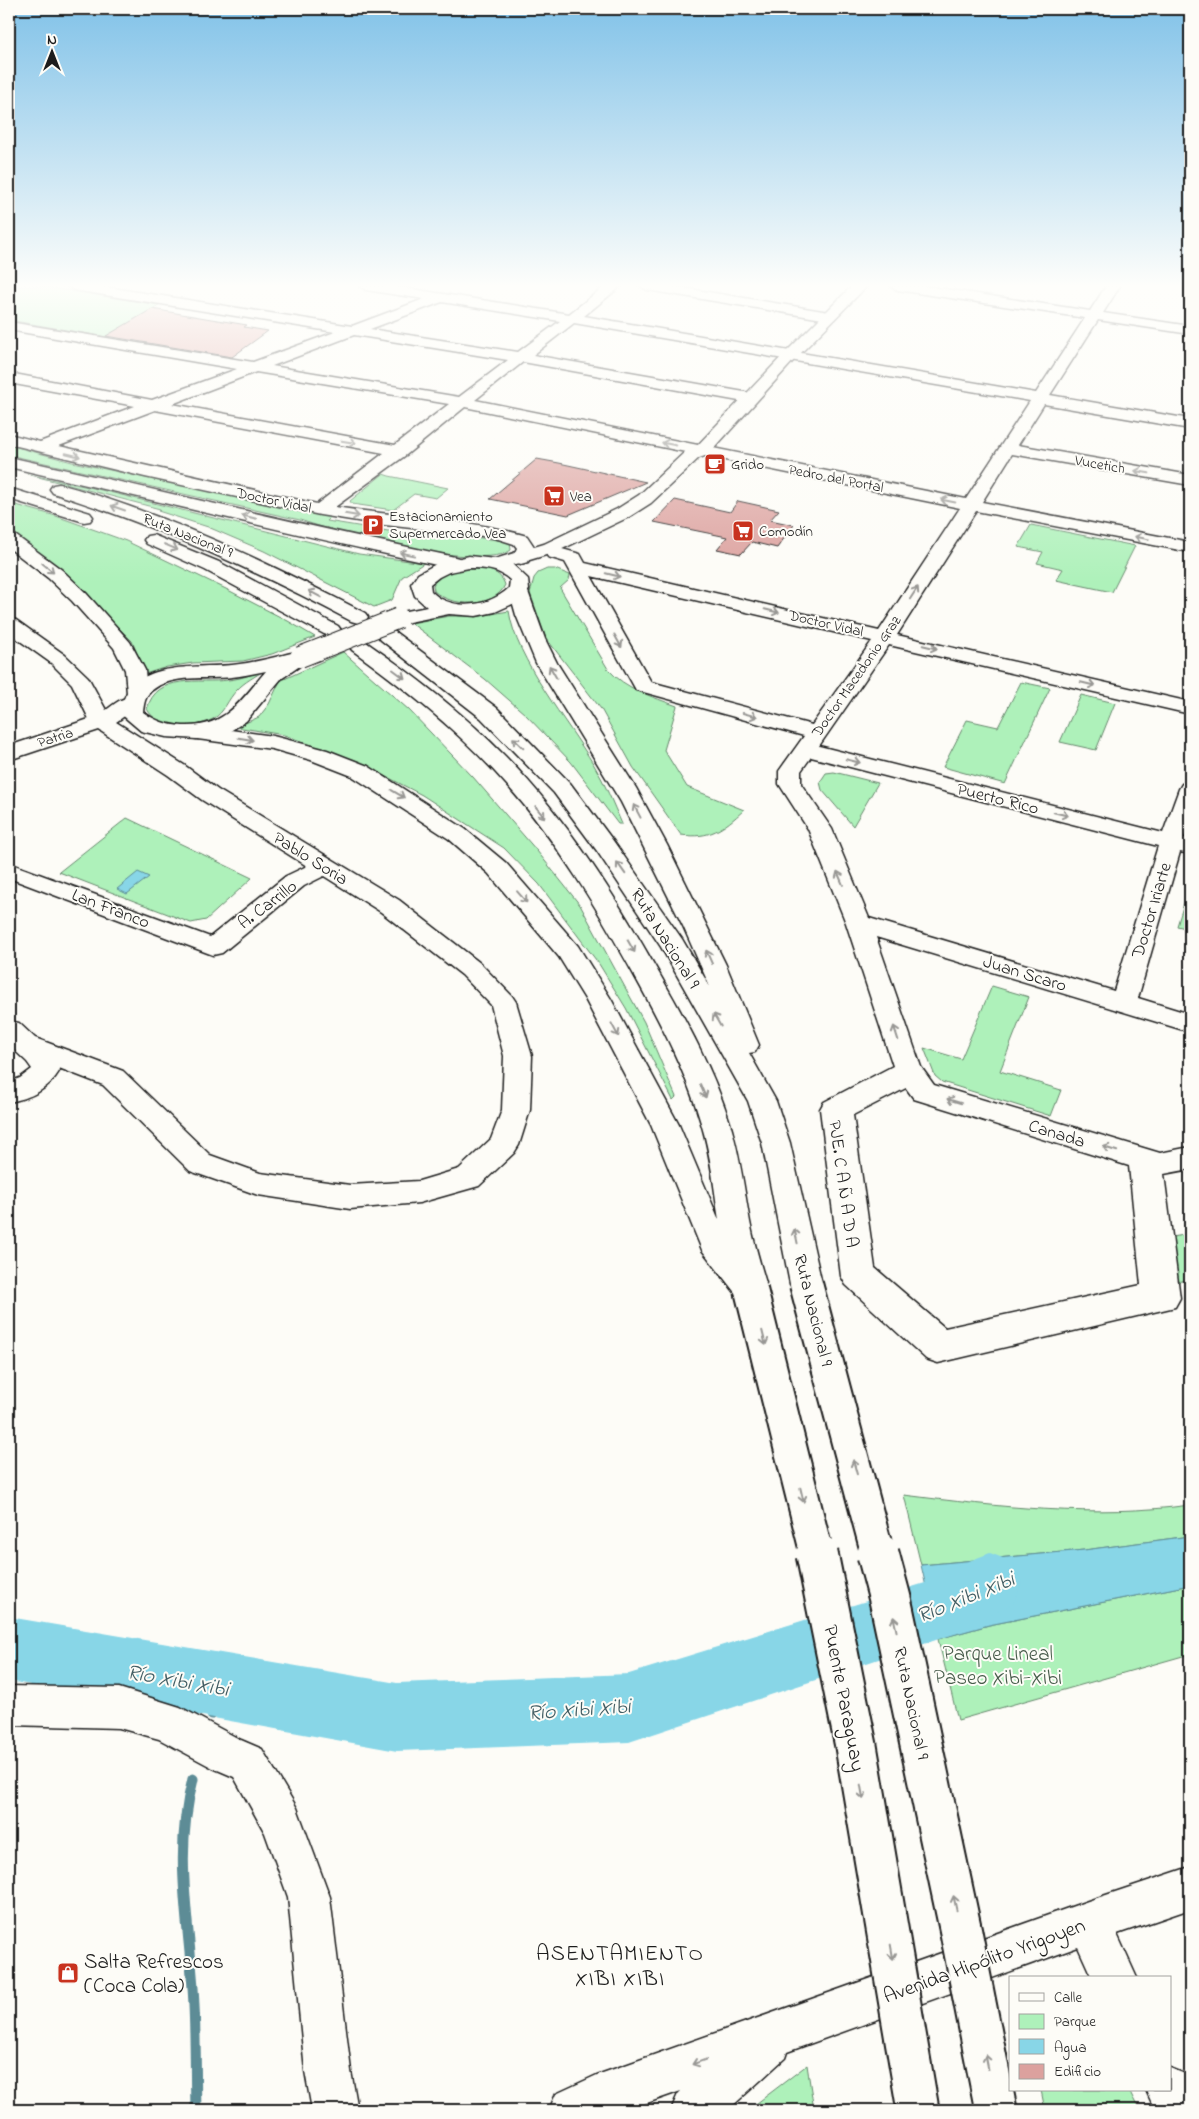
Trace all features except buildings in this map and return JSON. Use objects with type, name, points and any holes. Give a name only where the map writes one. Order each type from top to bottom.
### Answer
[{"type":"main road","points":[[45,385],[400,451]]},
{"type":"main road","points":[[41,447],[212,385]]},
{"type":"main road","name":"Pedro del Portal","points":[[359,385],[462,402],[971,505],[1190,547]]},
{"type":"main road","points":[[320,510],[400,451],[484,385]]},
{"type":"main road","points":[[676,385],[750,398]]},
{"type":"main road","points":[[496,564],[550,548],[623,513],[645,500],[693,454],[702,451],[762,385]]},
{"type":"main road","points":[[957,385],[1190,424]]},
{"type":"main road","name":"Doctor Macedonio Graz","points":[[924,1092],[908,1070],[859,923],[820,830],[790,784],[790,771],[885,637],[1009,448],[1047,385]]},
{"type":"main road","name":"Doctor Vidal","points":[[9,440],[320,510],[376,520],[494,532],[520,540],[526,548],[521,558]]},
{"type":"main road","name":"Vucetich","points":[[1009,448],[1190,480]]},
{"type":"main road","points":[[421,586],[423,593],[429,600],[452,608],[480,609],[505,602],[519,584],[555,553],[632,516],[660,500],[703,456],[702,451]]},
{"type":"main road","points":[[9,462],[204,506],[299,530],[455,563],[483,562],[496,564],[515,573],[523,608],[534,640],[554,675],[618,775],[701,938],[734,1013],[762,1101]]},
{"type":"main road","name":"Ruta Nacional 9","points":[[9,475],[119,508],[185,533],[235,554],[358,617]]},
{"type":"main road","points":[[9,493],[98,521]]},
{"type":"main road","name":"Ruta Nacional 9","points":[[125,530],[212,566],[331,630]]},
{"type":"main road","points":[[9,539],[54,574],[79,597],[123,646],[135,670],[132,714],[149,726],[166,731]]},
{"type":"main road","name":"Doctor Vidal","points":[[555,553],[573,558],[578,567],[1190,708]]},
{"type":"main road","points":[[393,627],[412,602],[424,579],[431,572],[455,563]]},
{"type":"main road","name":"Puerto Rico","points":[[578,567],[643,686],[811,741],[1181,845]]},
{"type":"main road","points":[[198,733],[219,728],[238,716],[274,675],[300,657],[452,608]]},
{"type":"main road","points":[[9,624],[58,659],[81,681],[101,722],[122,727],[217,734],[273,743],[319,755],[360,771],[457,834],[497,868],[569,952],[598,999],[665,1125],[713,1241],[751,1290]]},
{"type":"main road","name":"Ruta Nacional 9","points":[[393,627],[489,713],[562,788],[606,847],[673,945],[762,1101],[776,1143],[806,1284],[890,1599],[959,1922],[996,2110]]},
{"type":"main road","name":"Ruta Nacional 9","points":[[359,646],[401,675],[429,699],[514,779],[565,843],[612,911],[679,1036],[712,1111],[751,1290]]},
{"type":"main road","name":"Patria","points":[[12,751],[101,722],[134,698],[150,682],[162,677],[198,672],[230,671],[300,657]]},
{"type":"main road","name":"Pablo Soria","points":[[18,1038],[113,1078],[200,1163],[258,1184],[350,1197],[419,1192],[469,1178],[504,1145],[516,1110],[518,1056],[502,1002],[471,969],[390,906],[210,795],[176,770],[101,722]]},
{"type":"main road","name":"Doctor Iriarte","points":[[1123,1003],[1181,845],[1190,789]]},
{"type":"main road","name":"A. Carrillo","points":[[213,947],[295,881],[324,867]]},
{"type":"main road","name":"Lan Franco","points":[[9,870],[213,947]]},
{"type":"main road","name":"Juan Scaro","points":[[859,923],[1190,1023]]},
{"type":"main road","points":[[9,1092],[30,1086],[41,1078],[46,1070],[37,1055],[18,1038]]},
{"type":"main road","name":"PJE. C A Ñ A D A","points":[[904,1072],[907,1075],[838,1110],[860,1274],[940,1343],[1158,1294],[1144,1165],[1148,1165],[1164,1298],[938,1349],[857,1276],[834,1109],[904,1072]]},
{"type":"main road","name":"Canada","points":[[924,1092],[1160,1164],[1190,1158]]},
{"type":"main road","name":"Puente Paraguay","points":[[751,1290],[832,1625],[893,1959],[918,2110]]},
{"type":"main road","points":[[9,1705],[119,1708],[166,1721],[226,1754],[248,1763],[282,1823],[310,1897],[328,2071],[335,2110]]},
{"type":"main road","name":"Avenida Hipólito Yrigoyen","points":[[572,2110],[597,2098],[1088,1922],[1190,1888]]},
{"type":"main road","points":[[1088,1922],[1114,1976]]},
{"type":"main road","points":[[694,2110],[778,2034]]},
{"type":"main road","points":[[1170,2092],[1179,2110]]},
{"type":"green space","points":[[9,445],[72,462],[331,517],[327,521],[419,536],[426,530],[510,542],[511,550],[496,556],[471,556],[408,548],[344,533],[300,520],[9,455]]},
{"type":"green space","points":[[27,474],[93,488],[359,554],[424,563],[402,577],[392,600],[374,607],[264,551],[208,527],[158,511],[160,509]]},
{"type":"green space","points":[[383,474],[448,488],[436,498],[414,494],[393,510],[352,504],[350,501]]},
{"type":"green space","points":[[9,503],[56,516],[126,541],[226,589],[315,637],[272,654],[243,661],[193,663],[167,667],[145,674],[132,641],[93,602],[9,532]]},
{"type":"green space","points":[[1031,525],[1135,546],[1112,592],[1056,580],[1063,569],[1037,563],[1043,552],[1018,547]]},
{"type":"green space","points":[[465,568],[494,572],[499,575],[505,585],[492,598],[472,603],[451,600],[434,591],[433,585],[442,575]]},
{"type":"green space","points":[[547,569],[555,569],[570,575],[569,580],[560,588],[608,669],[631,687],[677,706],[664,750],[687,787],[744,810],[716,831],[700,835],[681,835],[633,767],[601,709],[546,638],[530,593],[534,578],[538,573]]},
{"type":"green space","points":[[509,611],[514,630],[532,670],[594,765],[622,824],[618,824],[571,762],[525,714],[485,679],[411,623],[449,616],[480,616]]},
{"type":"green space","points":[[343,652],[409,710],[473,777],[537,851],[580,905],[644,1022],[676,1097],[673,1100],[626,1008],[599,964],[539,884],[504,848],[422,795],[370,768],[343,756],[284,735],[236,727],[259,717],[269,704],[280,681]]},
{"type":"green space","points":[[265,670],[240,687],[220,713],[205,723],[186,726],[168,725],[152,716],[147,709],[152,697],[160,689],[169,685],[180,682],[233,679]]},
{"type":"green space","points":[[1021,682],[1050,688],[1005,784],[943,767],[967,720],[998,727]]},
{"type":"green space","points":[[1081,695],[1115,703],[1096,750],[1060,742]]},
{"type":"green space","points":[[834,772],[878,783],[853,826],[822,790],[820,782],[826,773]]},
{"type":"green space","points":[[127,818],[252,878],[206,920],[191,923],[59,872]]},
{"type":"green space","points":[[1190,884],[1190,929],[1177,926]]},
{"type":"green space","points":[[992,986],[1029,997],[1000,1071],[1061,1090],[1051,1116],[942,1082],[935,1076],[924,1048],[961,1059]]},
{"type":"green space","points":[[1190,1234],[1190,1279],[1166,1285],[1160,1239]]},
{"type":"green space","points":[[904,1495],[1011,1507],[1083,1511],[1119,1511],[1190,1505],[1190,1536],[1084,1550],[921,1565]]},
{"type":"green space","name":"Parque Lineal Paseo Xibi-Xibi","points":[[1190,1585],[1190,1654],[958,1720],[938,1639],[989,1625]]},
{"type":"green space","points":[[807,2065],[814,2110],[748,2110]]},
{"type":"green space","points":[[1041,2092],[1130,2092],[1139,2110],[1045,2110]]},
{"type":"water","points":[[138,872],[149,877],[127,894],[117,889]]},
{"type":"water","points":[[1190,1536],[1190,1585],[989,1625],[938,1639],[921,1565],[1084,1550]]},
{"type":"waterway","name":"Río Xibi Xibi","points":[[9,1649],[397,1717],[629,1708],[940,1609],[971,1591],[990,1583]]},
{"type":"waterway","points":[[212,1714],[227,1687]]},
{"type":"waterway","points":[[193,1779],[187,1806],[183,1858],[194,2003],[196,2110]]},
{"type":"place","name":"Grido","points":[[715,464]]},
{"type":"place","name":"Vea","points":[[554,496]]},
{"type":"place","name":"Estacionamiento Supermercado Vea","points":[[373,525]]},
{"type":"place","name":"Comodín","points":[[743,531]]},
{"type":"place","name":"Salta Refrescos (Coca Cola)","points":[[68,1973]]},
{"type":"district","name":"ASENTAMIENTO XIBI XIBI","points":[[620,1964]]}]
